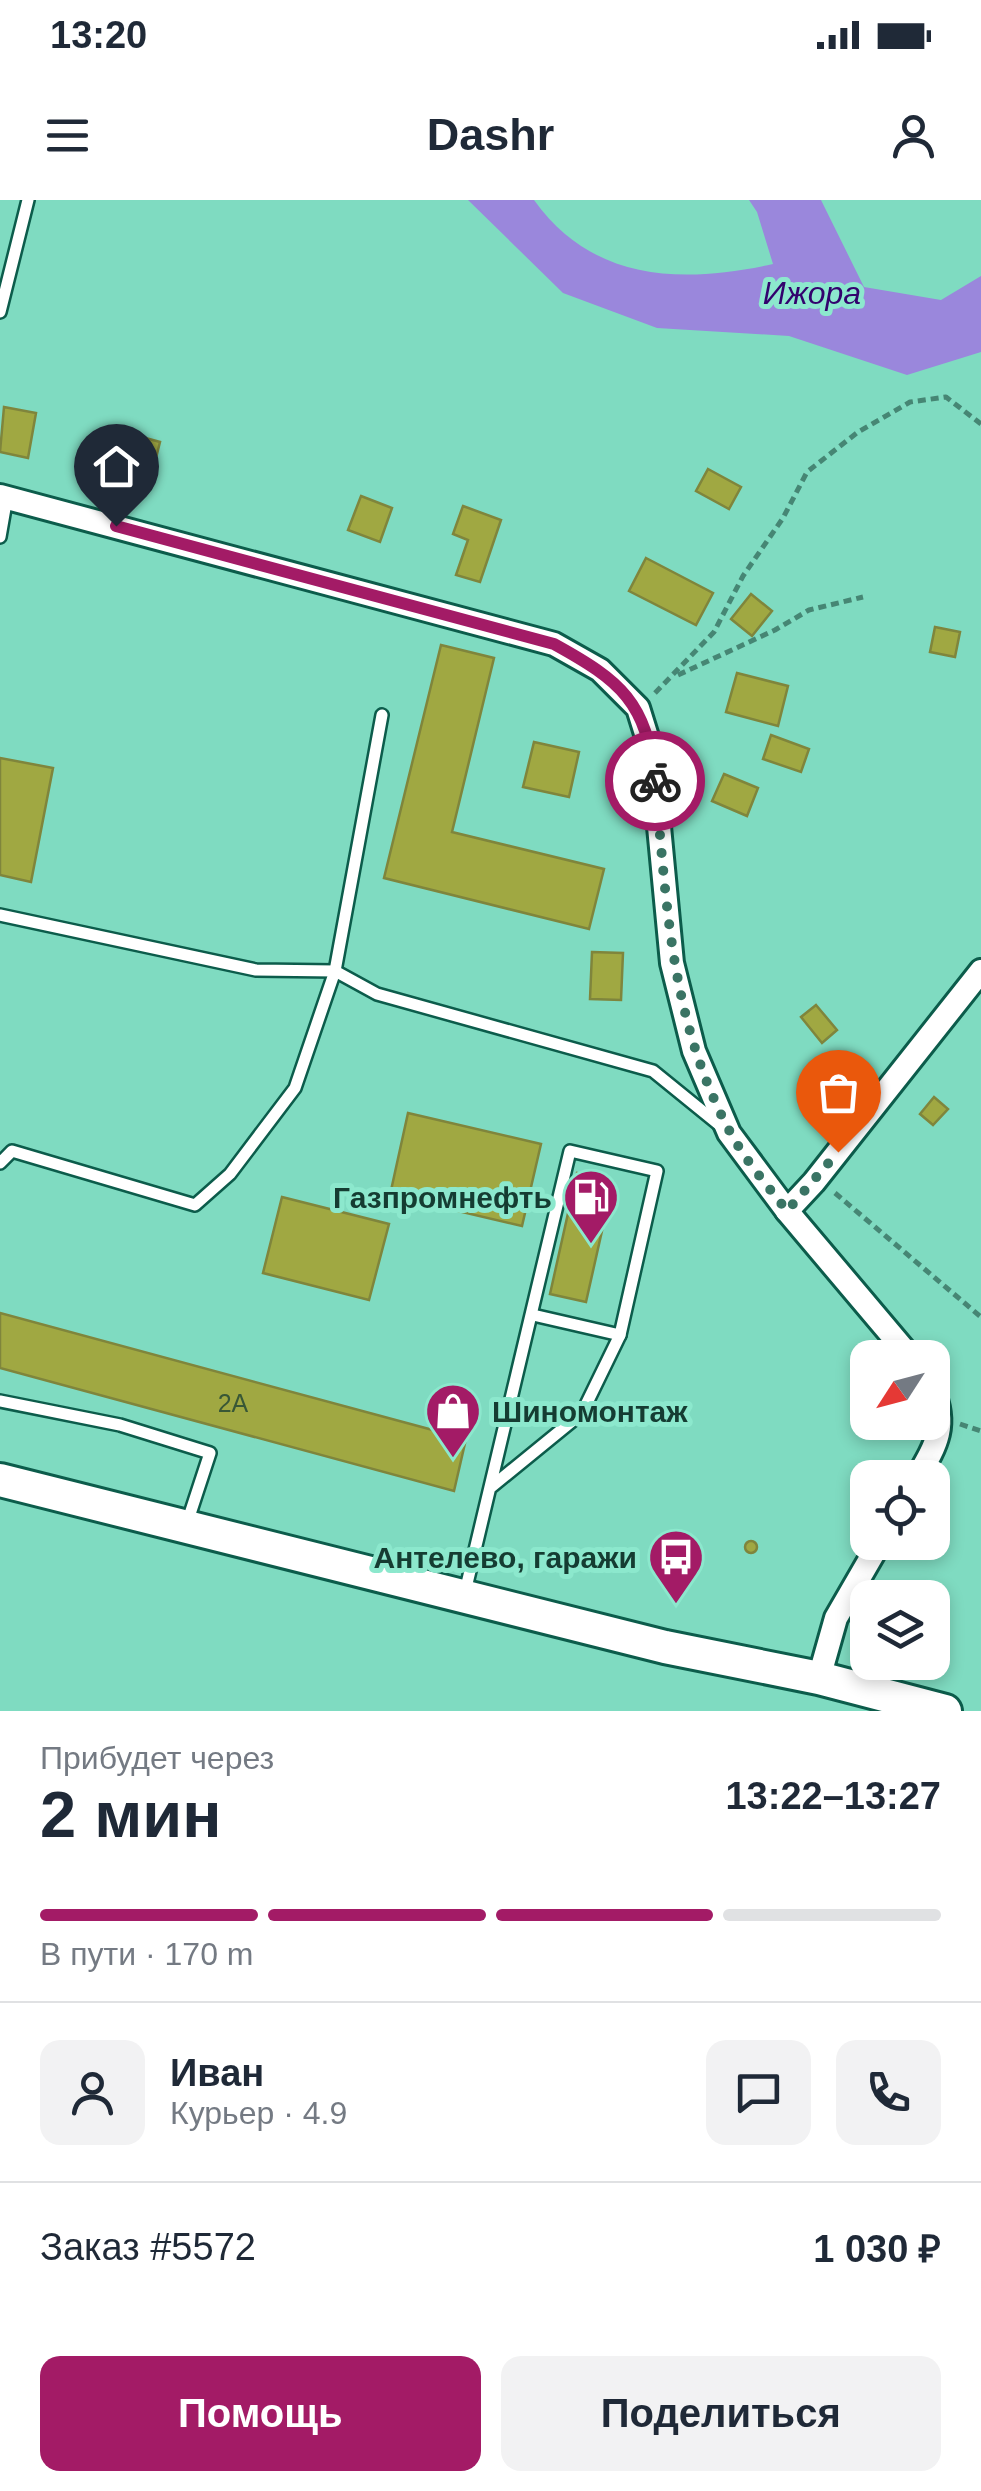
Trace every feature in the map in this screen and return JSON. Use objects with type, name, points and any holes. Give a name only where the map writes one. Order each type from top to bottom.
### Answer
[{"type":"main road","points":[[0,1480],[666,1647],[819,1678],[945,1711]]},
{"type":"street","points":[[3,496],[554,644],[600,670],[638,708],[652,753],[672,963],[694,1051],[730,1132],[787,1211],[897,1340]]},
{"type":"street","points":[[787,1211],[981,970]]},
{"type":"street","points":[[819,1678],[836,1618],[870,1560]]},
{"type":"lane","points":[[0,312],[28,200]]},
{"type":"lane","points":[[0,537],[3,496]]},
{"type":"lane","points":[[0,1163],[12,1152],[195,1206],[230,1174],[295,1088],[335,971],[382,715]]},
{"type":"lane","points":[[0,914],[256,970],[335,971],[377,994],[653,1072],[730,1132]]},
{"type":"lane","points":[[464,1596],[570,1151],[657,1171],[620,1335],[582,1414],[490,1488]]},
{"type":"lane","points":[[533,1315],[620,1335]]},
{"type":"lane","points":[[0,1400],[120,1425],[210,1452],[186,1527]]},
{"type":"path","points":[[638,708],[714,632],[743,576],[783,518],[808,472],[858,432],[910,402],[946,397],[981,424]]},
{"type":"path","points":[[672,678],[809,610],[863,597]]},
{"type":"path","points":[[814,1182],[844,1198],[981,1317]]},
{"type":"water","name":"Ижора","points":[[468,200],[534,200],[557,227],[611,262],[641,270],[705,274],[773,264],[757,212],[749,200],[821,200],[864,287],[941,300],[981,276],[981,352],[907,375],[789,336],[657,328],[563,293]]},
{"type":"building","points":[[4,407],[36,413],[28,458],[0,452]]},
{"type":"building","points":[[138,436],[160,442],[152,474],[129,468]]},
{"type":"building","points":[[708,469],[741,487],[729,509],[696,491]]},
{"type":"building","points":[[361,496],[392,508],[380,542],[348,530]]},
{"type":"building","points":[[463,506],[501,520],[480,582],[456,575],[468,540],[453,534]]},
{"type":"building","points":[[646,558],[713,593],[696,625],[629,591]]},
{"type":"building","points":[[751,594],[772,611],[752,636],[731,619]]},
{"type":"building","points":[[935,627],[960,632],[955,657],[930,652]]},
{"type":"building","points":[[441,645],[494,658],[452,832],[604,869],[589,929],[384,878]]},
{"type":"building","points":[[737,673],[788,686],[778,726],[726,712]]},
{"type":"building","points":[[771,735],[809,749],[801,772],[763,759]]},
{"type":"building","points":[[534,742],[579,752],[569,797],[523,787]]},
{"type":"building","points":[[0,758],[53,768],[31,882],[0,875]]},
{"type":"building","points":[[724,774],[758,788],[747,816],[712,801]]},
{"type":"building","points":[[592,952],[623,953],[621,1000],[590,999]]},
{"type":"building","points":[[816,1005],[837,1030],[822,1043],[801,1017]]},
{"type":"building","points":[[934,1097],[948,1109],[933,1125],[920,1114]]},
{"type":"building","points":[[408,1113],[541,1144],[522,1226],[390,1195]]},
{"type":"building","points":[[577,1173],[613,1182],[586,1302],[550,1294]]},
{"type":"building","points":[[282,1197],[389,1224],[369,1300],[263,1273]]},
{"type":"building","points":[[0,1313],[466,1439],[454,1491],[0,1368]]},
{"type":"building","points":[[751,1541],[757,1547],[751,1553],[745,1547]]},
{"type":"way so far","points":[[655,781],[672,963],[694,1051],[730,1132],[787,1211],[838,1152]]},
{"type":"place","name":"Газпромнефть","points":[[591,1246]]},
{"type":"place","name":"Шиномонтаж","points":[[453,1460]]},
{"type":"place","name":"Антелево, гаражи","points":[[676,1606]]},
{"type":"route","points":[[116,526],[554,644],[600,670],[638,708],[652,753],[655,781]]}]
